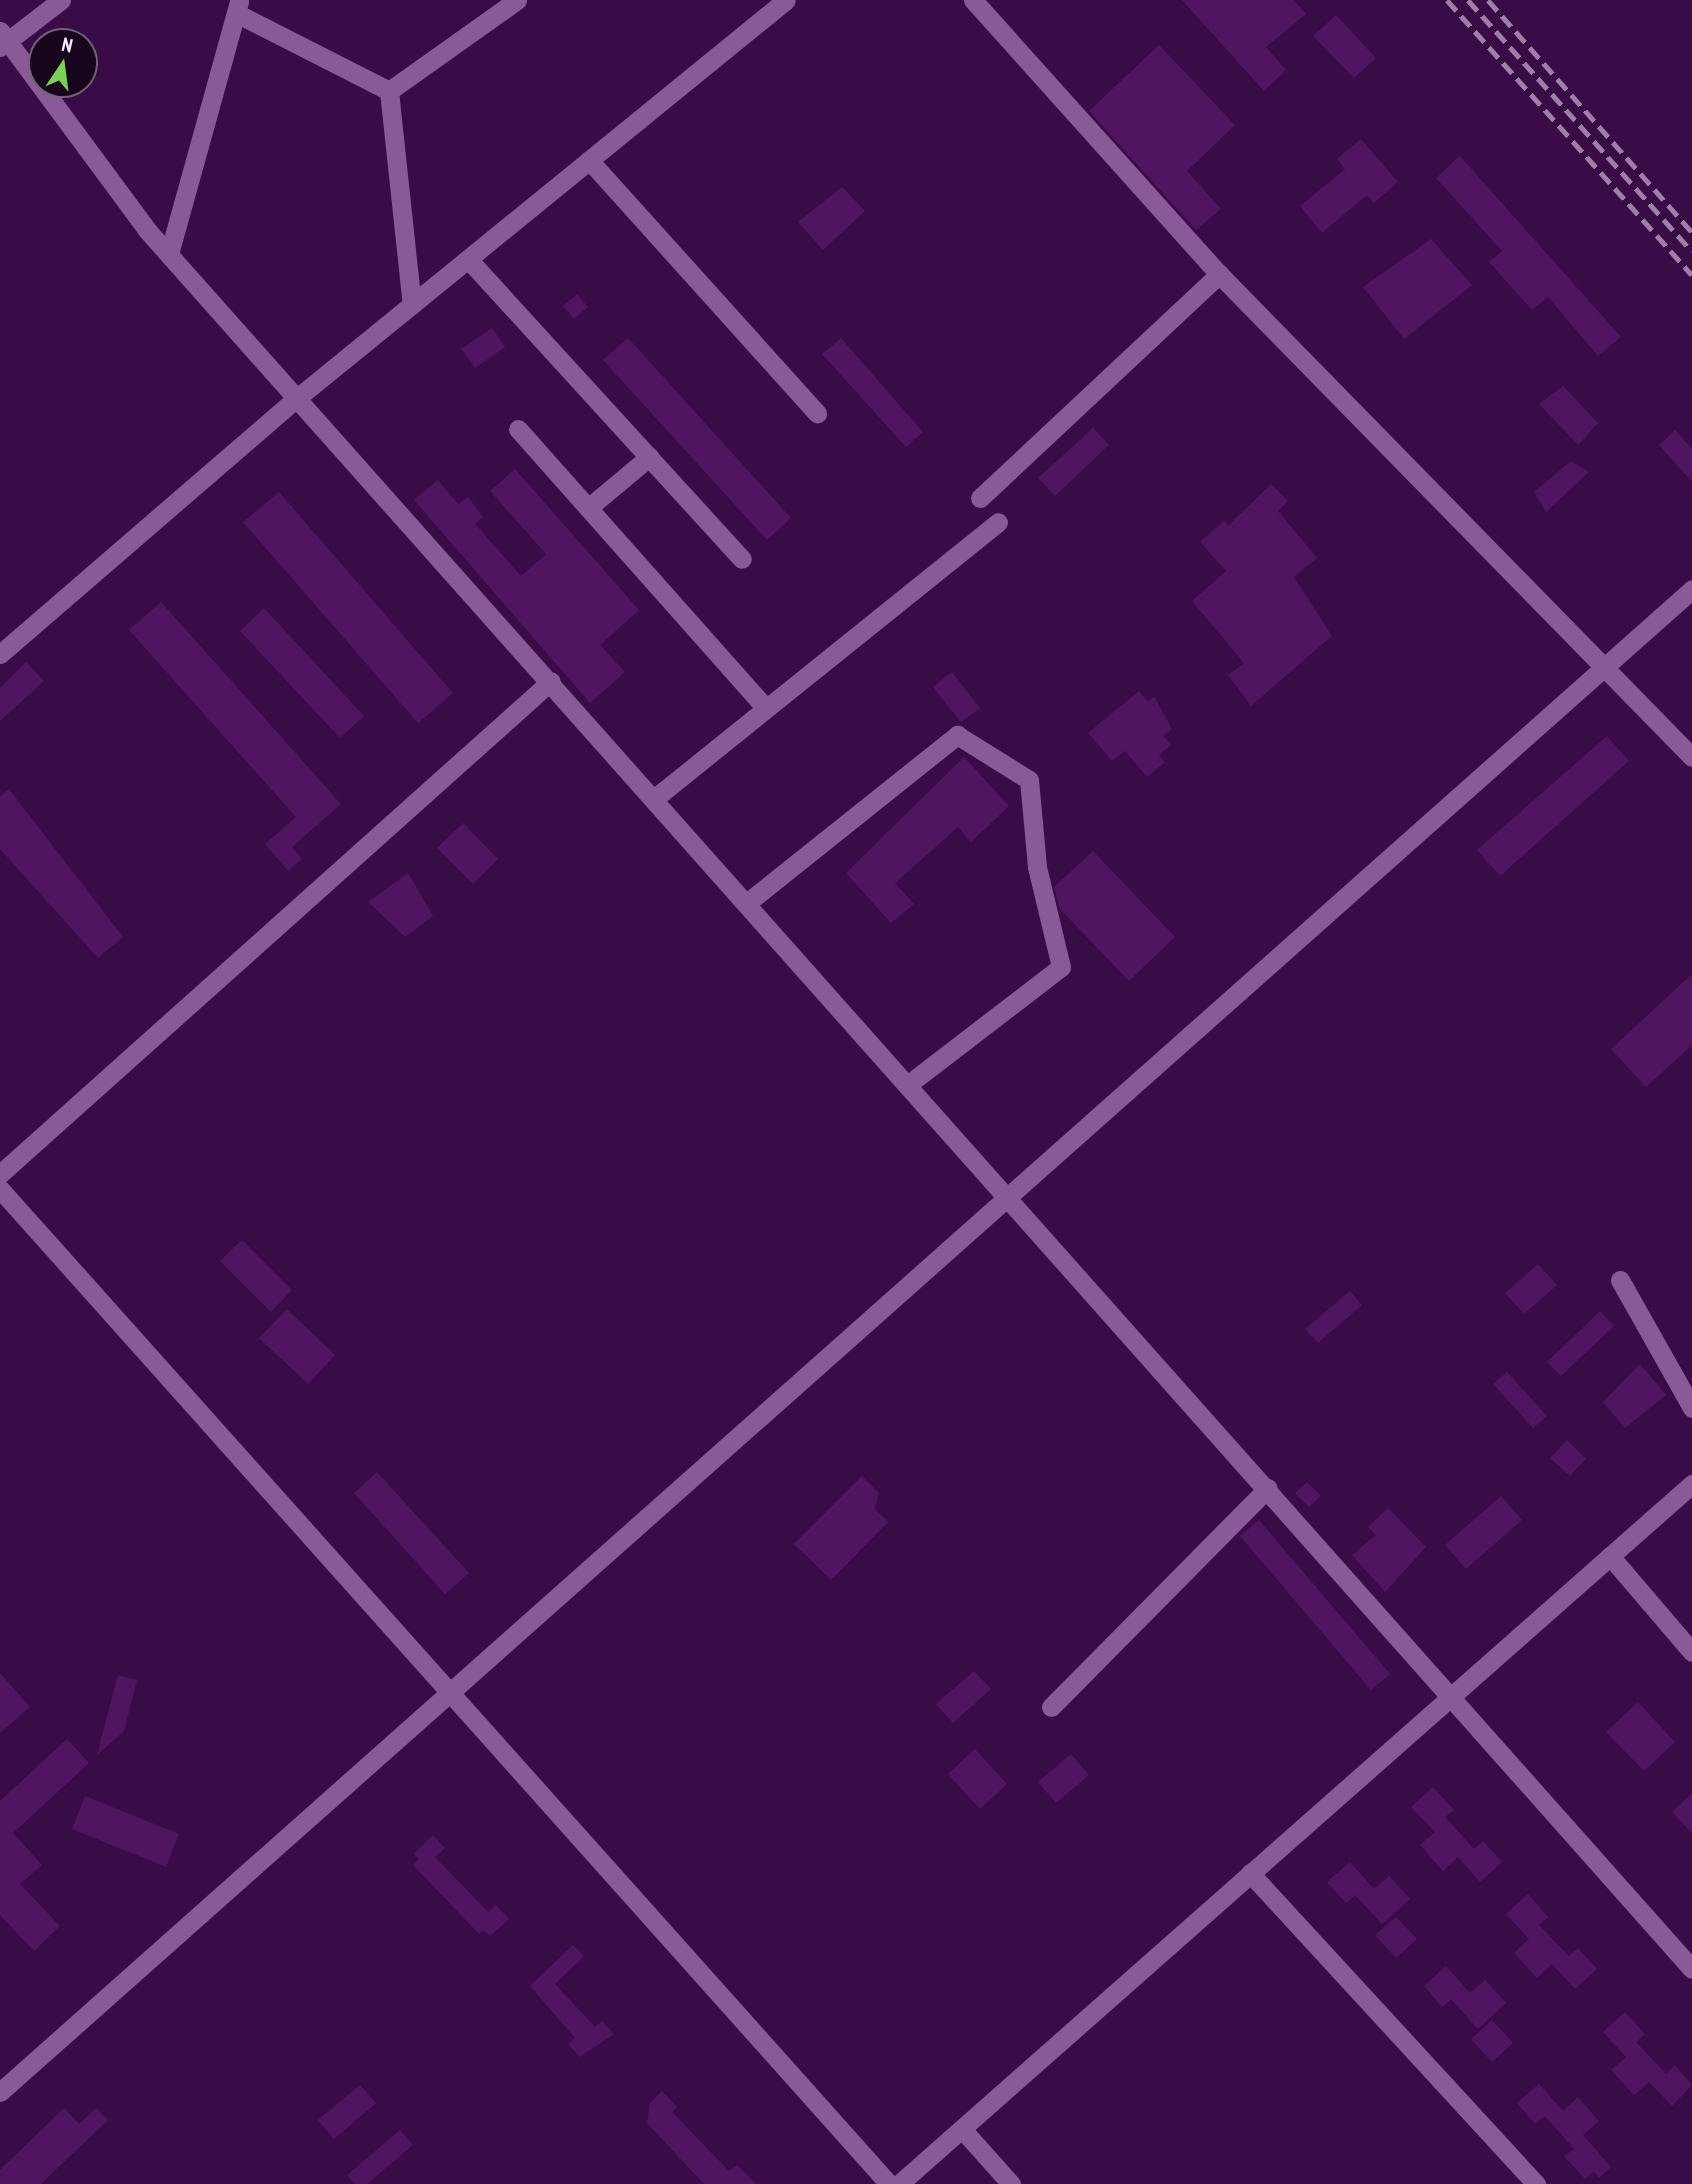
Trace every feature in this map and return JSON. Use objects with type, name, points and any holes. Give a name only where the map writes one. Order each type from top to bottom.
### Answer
[{"type":"street","points":[[61,0],[2,40],[169,254],[1008,1192],[1692,1969]]},
{"type":"street","points":[[389,92],[517,0]]},
{"type":"street","points":[[0,654],[298,398],[786,0]]},
{"type":"street","points":[[973,0],[1219,274],[1606,665],[1692,757]]},
{"type":"street","points":[[169,254],[237,6],[389,92]]},
{"type":"street","points":[[389,92],[412,306]]},
{"type":"street","points":[[589,160],[817,413]]},
{"type":"street","points":[[468,259],[742,559]]},
{"type":"street","points":[[980,498],[1219,274]]},
{"type":"street","points":[[518,429],[766,708]]},
{"type":"street","points":[[588,508],[649,457]]},
{"type":"street","points":[[655,798],[998,522]]},
{"type":"street","points":[[0,2092],[1008,1192],[1692,589]]},
{"type":"street","points":[[0,1174],[551,681]]},
{"type":"street","points":[[748,902],[957,735],[1029,780],[1037,867],[1061,967],[910,1083]]},
{"type":"street","points":[[0,1189],[447,1693],[889,2184]]},
{"type":"street","points":[[1620,1280],[1692,1408]]},
{"type":"street","points":[[899,2184],[1692,1484]]},
{"type":"street","points":[[1051,1707],[1268,1488]]},
{"type":"street","points":[[1610,1556],[1692,1652]]},
{"type":"street","points":[[1250,1873],[1536,2184]]},
{"type":"street","points":[[962,2129],[1011,2184]]},
{"type":"building","points":[[1182,0],[1294,0],[1306,14],[1266,47],[1286,70],[1264,91]]},
{"type":"building","points":[[1336,15],[1376,58],[1354,78],[1313,36]]},
{"type":"building","points":[[1159,45],[1235,125],[1187,171],[1221,209],[1196,230],[1089,111]]},
{"type":"building","points":[[1361,139],[1398,182],[1374,203],[1367,195],[1322,233],[1300,206],[1345,169],[1337,159]]},
{"type":"building","points":[[1460,156],[1621,337],[1598,356],[1548,297],[1532,310],[1489,262],[1502,251],[1436,178]]},
{"type":"building","points":[[842,187],[865,211],[823,250],[798,222]]},
{"type":"building","points":[[1431,239],[1472,285],[1404,339],[1363,287]]},
{"type":"building","points":[[577,294],[588,307],[574,319],[563,306]]},
{"type":"building","points":[[492,328],[505,347],[475,368],[461,349]]},
{"type":"building","points":[[628,338],[791,518],[767,540],[603,360]]},
{"type":"building","points":[[841,338],[923,432],[906,447],[822,354]]},
{"type":"building","points":[[1563,386],[1598,423],[1578,445],[1539,404]]},
{"type":"building","points":[[1093,428],[1109,445],[1055,496],[1038,478]]},
{"type":"building","points":[[1675,430],[1692,449],[1692,482],[1659,445]]},
{"type":"building","points":[[1571,461],[1589,472],[1546,512],[1534,492]]},
{"type":"building","points":[[515,469],[639,610],[600,645],[625,672],[590,703],[414,500],[438,480],[458,504],[468,497],[483,517],[475,524],[521,576],[546,554],[490,491]]},
{"type":"building","points":[[1271,484],[1288,501],[1278,511],[1317,558],[1294,577],[1332,636],[1251,706],[1228,675],[1244,663],[1192,601],[1226,571],[1200,542],[1224,521],[1228,526]]},
{"type":"building","points":[[279,492],[453,693],[418,723],[243,522]]},
{"type":"building","points":[[161,602],[341,804],[292,847],[302,859],[288,871],[265,844],[296,817],[129,630]]},
{"type":"building","points":[[264,608],[364,716],[340,738],[240,631]]},
{"type":"building","points":[[26,662],[44,681],[0,721],[0,688]]},
{"type":"building","points":[[952,672],[980,708],[961,722],[933,687]]},
{"type":"building","points":[[1139,691],[1148,702],[1154,696],[1172,729],[1163,736],[1171,745],[1159,755],[1165,762],[1147,777],[1125,751],[1112,761],[1088,733]]},
{"type":"building","points":[[1607,736],[1629,761],[1500,876],[1477,850]]},
{"type":"building","points":[[964,757],[1009,806],[971,842],[958,827],[895,883],[914,904],[891,923],[846,873]]},
{"type":"building","points":[[9,789],[123,937],[98,958],[0,849],[0,797]]},
{"type":"building","points":[[463,823],[498,859],[473,884],[437,848]]},
{"type":"building","points":[[1093,851],[1175,937],[1129,981],[1060,909],[1054,887]]},
{"type":"building","points":[[408,873],[433,916],[405,937],[368,902]]},
{"type":"building","points":[[1692,974],[1692,1045],[1646,1087],[1611,1049]]},
{"type":"building","points":[[242,1240],[292,1290],[271,1312],[220,1261]]},
{"type":"building","points":[[1538,1264],[1557,1285],[1524,1314],[1505,1293]]},
{"type":"building","points":[[1350,1291],[1362,1305],[1318,1343],[1305,1329]]},
{"type":"building","points":[[287,1309],[335,1355],[308,1384],[259,1338]]},
{"type":"building","points":[[1600,1311],[1614,1326],[1561,1376],[1547,1362]]},
{"type":"building","points":[[1640,1364],[1666,1395],[1625,1428],[1603,1402]]},
{"type":"building","points":[[1507,1372],[1547,1416],[1533,1428],[1493,1384]]},
{"type":"building","points":[[1567,1440],[1586,1459],[1570,1476],[1550,1458]]},
{"type":"building","points":[[377,1472],[469,1573],[445,1594],[354,1493]]},
{"type":"building","points":[[862,1476],[879,1493],[875,1509],[888,1522],[831,1580],[794,1544]]},
{"type":"building","points":[[1307,1482],[1321,1496],[1309,1507],[1295,1493]]},
{"type":"building","points":[[1501,1496],[1522,1520],[1466,1569],[1445,1545]]},
{"type":"building","points":[[1388,1508],[1426,1547],[1385,1592],[1352,1555],[1376,1535],[1368,1527]]},
{"type":"building","points":[[1259,1520],[1390,1674],[1371,1690],[1240,1536]]},
{"type":"building","points":[[974,1671],[991,1689],[953,1723],[936,1704]]},
{"type":"building","points":[[0,1673],[30,1707],[0,1733]]},
{"type":"building","points":[[118,1675],[137,1680],[124,1731],[97,1755]]},
{"type":"building","points":[[1638,1702],[1675,1742],[1644,1771],[1606,1732]]},
{"type":"building","points":[[67,1739],[89,1763],[13,1833],[42,1865],[20,1884],[60,1926],[34,1951],[0,1915],[0,1801]]},
{"type":"building","points":[[975,1749],[1007,1784],[980,1809],[948,1774]]},
{"type":"building","points":[[1071,1754],[1089,1775],[1056,1803],[1038,1782]]},
{"type":"building","points":[[1433,1787],[1454,1810],[1445,1817],[1474,1849],[1483,1841],[1502,1862],[1480,1882],[1458,1857],[1443,1871],[1420,1845],[1435,1832],[1411,1807]]},
{"type":"building","points":[[1692,1793],[1692,1833],[1672,1812]]},
{"type":"building","points":[[85,1796],[179,1834],[166,1867],[72,1829]]},
{"type":"building","points":[[433,1835],[445,1848],[435,1857],[488,1912],[496,1905],[509,1919],[490,1936],[484,1930],[479,1934],[413,1865],[419,1859],[414,1854]]},
{"type":"building","points":[[1350,1862],[1374,1889],[1389,1876],[1410,1899],[1382,1924],[1355,1895],[1346,1903],[1327,1882]]},
{"type":"building","points":[[1528,1894],[1548,1917],[1539,1925],[1569,1956],[1578,1948],[1597,1969],[1575,1989],[1552,1964],[1537,1978],[1514,1953],[1529,1939],[1506,1914]]},
{"type":"building","points":[[1396,1917],[1417,1939],[1396,1958],[1375,1935]]},
{"type":"building","points":[[573,1945],[584,1956],[555,1984],[595,2027],[602,2021],[614,2034],[580,2057],[568,2044],[575,2038],[530,1986]]},
{"type":"building","points":[[1446,1966],[1470,1993],[1485,1980],[1506,2003],[1478,2029],[1451,1999],[1442,2007],[1424,1986]]},
{"type":"building","points":[[1625,2012],[1645,2034],[1636,2042],[1666,2074],[1675,2065],[1692,2085],[1672,2106],[1649,2082],[1634,2095],[1611,2070],[1626,2057],[1603,2032]]},
{"type":"building","points":[[1492,2020],[1513,2043],[1492,2062],[1471,2039]]},
{"type":"building","points":[[1539,2084],[1563,2111],[1578,2097],[1599,2121],[1583,2135],[1611,2167],[1599,2178],[1594,2171],[1585,2179],[1564,2156],[1574,2149],[1545,2116],[1535,2124],[1517,2103]]},
{"type":"building","points":[[360,2085],[376,2103],[334,2139],[318,2120]]},
{"type":"building","points":[[662,2091],[677,2107],[672,2112],[729,2171],[737,2165],[756,2184],[704,2184],[647,2123],[650,2103]]},
{"type":"building","points":[[64,2108],[79,2124],[96,2108],[108,2120],[41,2184],[0,2184],[0,2170]]},
{"type":"building","points":[[400,2130],[413,2145],[367,2184],[355,2184],[347,2175]]},
{"type":"railway","points":[[1447,0],[1692,275]]},
{"type":"railway","points":[[1468,0],[1692,251]]},
{"type":"railway","points":[[1488,0],[1692,232]]}]
